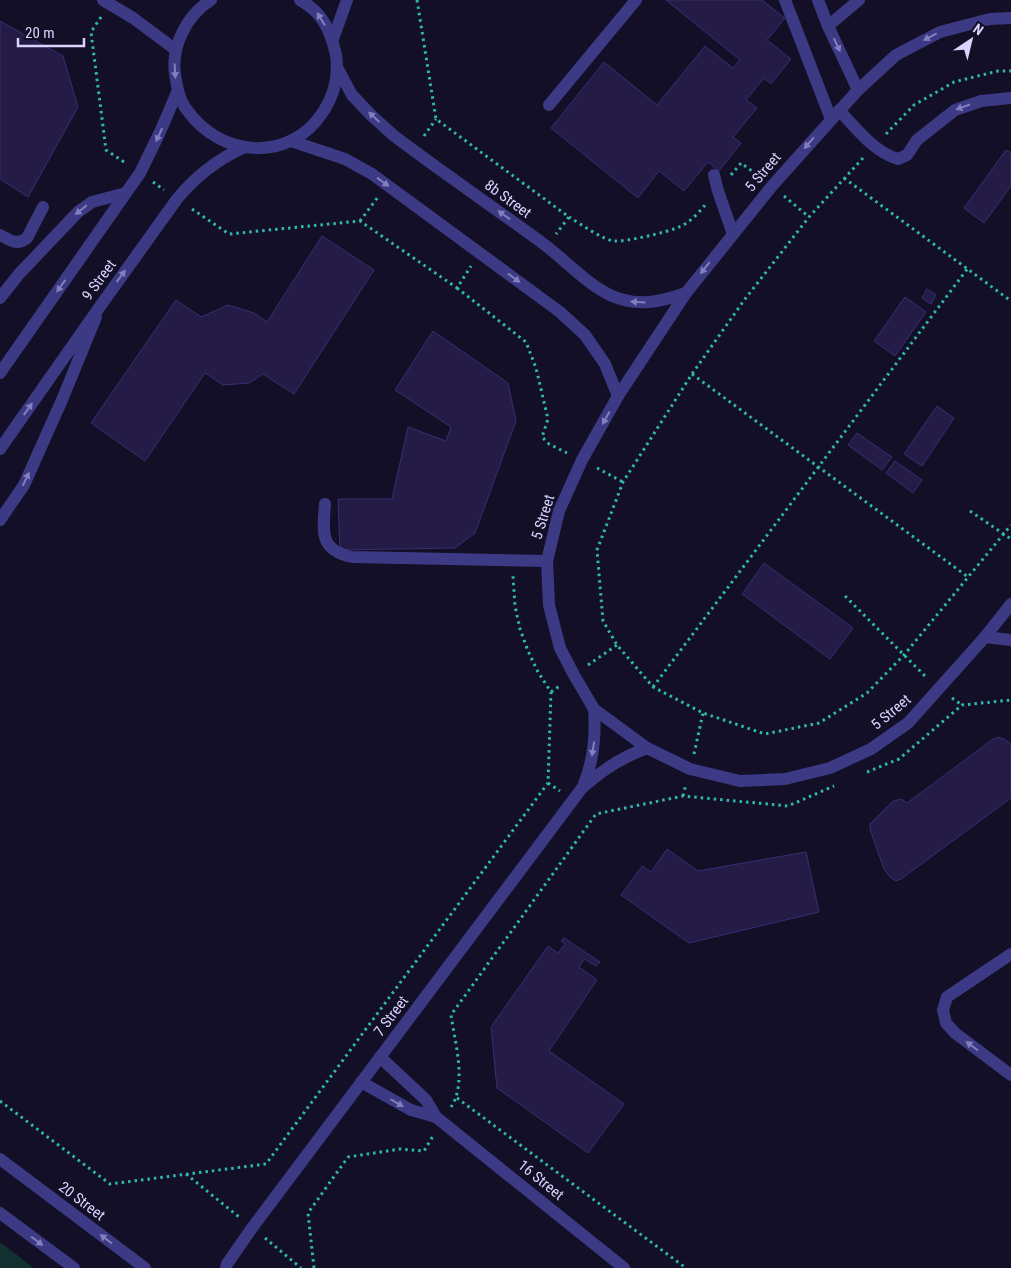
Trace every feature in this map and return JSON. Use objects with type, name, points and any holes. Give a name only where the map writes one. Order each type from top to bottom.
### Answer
[{"type":"street","points":[[211,0],[201,7],[185,26],[176,50],[174,70],[178,90],[186,109],[201,127],[220,140],[243,148],[268,148],[291,141],[316,124],[332,98],[338,69],[333,39],[316,11],[300,0]]},
{"type":"street","points":[[333,39],[347,0]]},
{"type":"street","points":[[549,105],[636,0]]},
{"type":"street","points":[[785,0],[835,115],[888,156],[898,159],[907,154],[917,140],[955,110],[981,101],[1011,98]]},
{"type":"street","points":[[818,0],[858,90]]},
{"type":"street","points":[[828,26],[859,0]]},
{"type":"street","points":[[107,2],[155,33],[176,50]]},
{"type":"street","name":"5 Street","points":[[1011,18],[990,19],[940,32],[896,55],[858,90],[772,186],[686,293],[618,396],[582,460],[559,511],[547,561],[549,605],[560,648],[594,709],[647,748],[690,768],[740,781],[785,779],[830,768],[871,749],[908,723],[985,637],[1011,604]]},
{"type":"street","name":"8b Street","points":[[338,69],[352,95],[393,135],[611,296],[636,302],[662,302],[686,293]]},
{"type":"street","name":"9 Street","points":[[0,373],[140,173],[178,90]]},
{"type":"street","points":[[291,141],[346,159],[372,174],[560,312],[586,335],[605,364],[618,396]]},
{"type":"street","name":"9 Street","points":[[0,449],[177,199],[188,186],[213,164],[243,148]]},
{"type":"street","points":[[714,175],[733,234]]},
{"type":"street","points":[[0,298],[28,264],[78,212],[92,202],[126,193]]},
{"type":"street","points":[[0,235],[13,242],[23,241],[27,238],[43,207]]},
{"type":"street","points":[[0,520],[27,480],[101,305]]},
{"type":"street","points":[[325,504],[323,533],[328,545],[338,554],[352,557],[547,561]]},
{"type":"street","points":[[985,637],[1011,640]]},
{"type":"street","name":"7 Street","points":[[582,788],[594,749],[596,729],[594,709]]},
{"type":"street","name":"7 Street","points":[[214,1268],[227,1266],[361,1082],[582,788],[612,764],[647,748]]},
{"type":"street","points":[[1011,954],[947,997],[943,1010],[946,1023],[955,1033],[1011,1075]]},
{"type":"street","name":"16 Street","points":[[380,1057],[426,1100],[439,1119],[618,1267]]},
{"type":"street","name":"16 Street","points":[[361,1082],[411,1110],[439,1119]]},
{"type":"street","name":"20 Street","points":[[0,1159],[144,1268]]},
{"type":"street","points":[[0,1213],[74,1268]]},
{"type":"path","points":[[417,0],[436,119],[570,217],[595,233],[613,241],[638,238],[680,227],[697,214],[741,163],[809,216]]},
{"type":"path","points":[[107,2],[92,32],[106,150],[229,234],[360,221],[457,288],[526,342],[536,368],[548,419],[542,432],[542,437],[549,444],[623,482]]},
{"type":"path","points":[[1011,71],[998,71],[954,82],[914,104],[809,216],[745,299],[692,374],[623,482],[597,550],[603,621],[617,645],[653,687],[704,713],[765,734],[819,723],[867,693],[904,655],[1011,525]]},
{"type":"path","points":[[844,178],[1011,301]]},
{"type":"path","points":[[360,221],[387,185]]},
{"type":"path","points":[[547,247],[570,217]]},
{"type":"path","points":[[457,288],[480,253]]},
{"type":"path","points":[[653,687],[968,268]]},
{"type":"path","points":[[692,374],[968,578]]},
{"type":"path","points":[[970,511],[1011,539]]},
{"type":"path","points":[[0,1101],[110,1184],[266,1164],[548,783],[551,692],[538,672],[520,629],[515,606],[513,560]]},
{"type":"path","points":[[845,596],[939,690],[962,705]]},
{"type":"path","points":[[865,773],[899,758],[962,705],[1011,700]]},
{"type":"path","points":[[314,1268],[308,1213],[348,1157],[400,1149],[424,1151],[439,1119],[457,1098],[460,1078],[451,1015],[596,814],[683,796],[788,806],[839,784]]},
{"type":"path","points":[[457,1098],[686,1268]]},
{"type":"green space","points":[[0,1242],[34,1268],[0,1268]]},
{"type":"building","points":[[666,0],[762,0],[785,18],[767,40],[791,59],[771,84],[764,78],[746,100],[757,108],[733,137],[741,143],[719,171],[708,162],[684,191],[659,171],[638,198],[551,128],[604,62],[657,105],[705,46],[733,68],[740,60]]},
{"type":"building","points":[[0,21],[63,56],[78,107],[28,197],[0,179]]},
{"type":"building","points":[[1006,150],[1011,153],[1011,186],[984,223],[964,208]]},
{"type":"building","points":[[322,236],[374,270],[294,394],[263,374],[249,383],[223,385],[205,373],[145,461],[91,423],[176,300],[201,317],[228,305],[254,313],[267,322]]},
{"type":"building","points":[[927,289],[936,295],[931,304],[922,298]]},
{"type":"building","points":[[905,297],[926,312],[895,356],[874,341]]},
{"type":"building","points":[[433,331],[508,383],[516,421],[475,533],[455,548],[340,550],[338,499],[392,499],[408,427],[446,441],[451,427],[395,390]]},
{"type":"building","points":[[937,406],[954,418],[922,466],[904,454]]},
{"type":"building","points":[[857,433],[892,457],[882,470],[848,445]]},
{"type":"building","points":[[895,461],[922,480],[913,493],[886,473]]},
{"type":"building","points":[[764,563],[853,628],[830,659],[742,594]]},
{"type":"building","points":[[998,737],[1011,744],[1011,798],[901,879],[896,881],[890,877],[884,869],[870,824],[893,801],[901,799],[907,803]]},
{"type":"building","points":[[667,849],[698,871],[806,852],[819,912],[689,943],[621,895],[642,866],[651,872]]},
{"type":"building","points":[[564,938],[600,962],[596,966],[584,959],[579,967],[597,980],[549,1051],[624,1104],[588,1153],[497,1088],[491,1027],[548,946],[558,953],[565,944],[561,941]]}]
